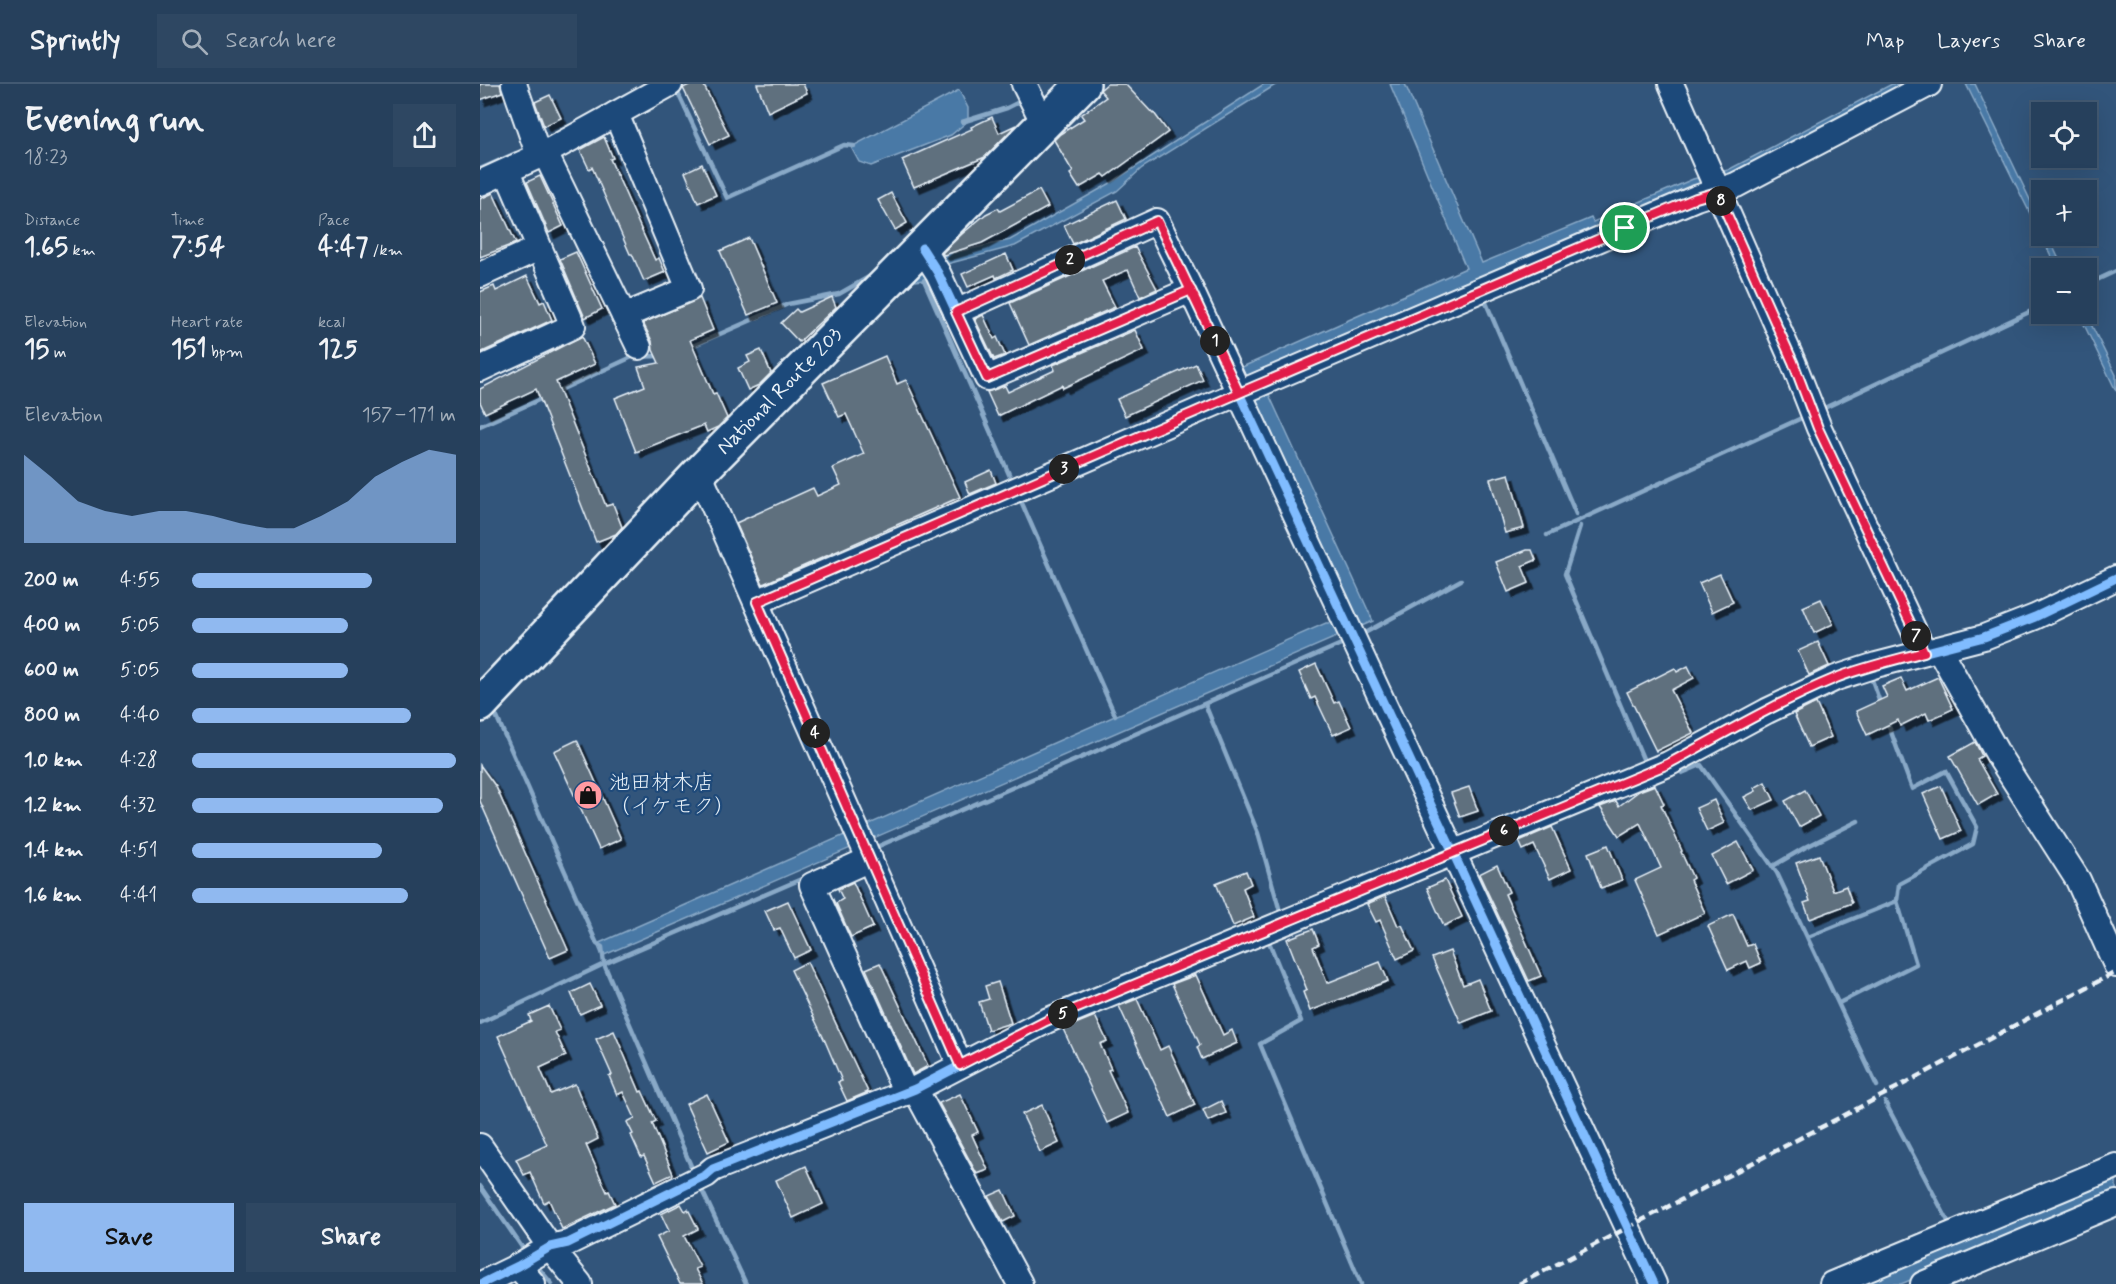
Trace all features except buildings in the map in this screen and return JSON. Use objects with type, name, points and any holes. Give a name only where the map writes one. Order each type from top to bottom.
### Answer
[{"type":"highway","name":"National Route 203","points":[[480,704],[699,473],[930,260],[1044,124],[1083,84]]},
{"type":"street","points":[[480,183],[507,172],[539,149],[616,114],[670,84]]},
{"type":"street","points":[[1024,84],[1044,124]]},
{"type":"street","points":[[1671,84],[1793,362],[1818,428],[1932,651],[2078,880],[2116,965]]},
{"type":"street","points":[[757,602],[1696,198],[1736,185],[1929,84]]},
{"type":"street","points":[[518,85],[539,149],[639,347]]},
{"type":"street","points":[[616,114],[689,289],[624,316]]},
{"type":"street","points":[[480,369],[573,326],[507,172]]},
{"type":"street","points":[[956,312],[1157,221],[1654,1284]]},
{"type":"street","points":[[480,275],[540,248]]},
{"type":"street","points":[[930,260],[987,378],[1191,290]]},
{"type":"street","points":[[699,473],[960,1065]]},
{"type":"street","points":[[481,1284],[526,1275],[550,1247],[568,1243],[698,1179],[713,1169],[910,1091],[1046,1021],[1668,764],[1767,711],[1836,678],[1876,665],[1984,637],[2116,578]]},
{"type":"street","points":[[870,859],[812,885],[910,1091],[1020,1284]]},
{"type":"street","points":[[480,1146],[550,1247],[580,1284]]},
{"type":"street","points":[[1832,1284],[2116,1166]]},
{"type":"street","points":[[1923,1284],[2116,1203]]},
{"type":"street","points":[[2019,1206],[2032,1238]]},
{"type":"water","points":[[1264,84],[1277,84],[1142,168],[1117,191],[1015,246],[947,264],[924,280],[915,281],[906,288],[900,286],[944,255],[1010,240],[1109,184]]},
{"type":"water","points":[[1390,84],[1405,84],[1482,263],[1591,218],[1593,222],[1693,179],[1728,170],[1892,84],[1905,84],[1731,178],[1260,375],[1373,621],[602,956],[597,944],[1326,623],[1343,623],[1356,615],[1240,368],[1466,268]]},
{"type":"water","points":[[1966,84],[1975,84],[2031,202],[2031,215]]},
{"type":"water","points":[[959,90],[968,108],[968,121],[951,135],[871,166],[859,162],[851,147]]},
{"type":"water","points":[[2046,246],[2053,246],[2058,258],[2052,258]]},
{"type":"water","points":[[2084,324],[2091,324],[2116,375],[2116,391]]},
{"type":"water","points":[[2116,1177],[2116,1194],[1901,1284],[1861,1284]]},
{"type":"waterway","points":[[678,93],[727,198],[844,145],[854,146]]},
{"type":"waterway","points":[[962,122],[1019,102]]},
{"type":"waterway","points":[[480,169],[516,153]]},
{"type":"waterway","points":[[2097,280],[2116,271]]},
{"type":"waterway","points":[[688,348],[788,304],[839,294],[874,274]]},
{"type":"waterway","points":[[924,280],[1012,481]]},
{"type":"waterway","points":[[1484,298],[1576,514]]},
{"type":"waterway","points":[[1820,410],[2031,311]]},
{"type":"waterway","points":[[556,392],[632,357],[660,356]]},
{"type":"waterway","points":[[480,426],[543,398]]},
{"type":"waterway","points":[[1547,535],[1806,416]]},
{"type":"waterway","points":[[1021,501],[1115,715]]},
{"type":"waterway","points":[[1580,526],[1565,574],[1644,761]]},
{"type":"waterway","points":[[1361,635],[1461,580]]},
{"type":"waterway","points":[[872,849],[1348,641]]},
{"type":"waterway","points":[[1872,680],[1881,705]]},
{"type":"waterway","points":[[1205,704],[1258,833],[1281,915]]},
{"type":"waterway","points":[[495,713],[597,944],[602,947],[604,964],[694,1173]]},
{"type":"waterway","points":[[1839,1003],[1916,964],[1897,901],[1899,884],[1973,844],[1977,827],[1946,771],[1912,789],[1887,721]]},
{"type":"waterway","points":[[1682,773],[1701,765],[1777,873],[1877,1086]]},
{"type":"waterway","points":[[1773,866],[1858,821]]},
{"type":"waterway","points":[[480,1023],[604,964],[806,877]]},
{"type":"waterway","points":[[1808,937],[1897,901]]},
{"type":"waterway","points":[[1269,942],[1301,1021],[1260,1044],[1361,1284]]},
{"type":"waterway","points":[[1885,1102],[1949,1223]]},
{"type":"waterway","points":[[480,1186],[526,1253]]},
{"type":"waterway","points":[[700,1186],[746,1284]]},
{"type":"waterway","points":[[535,1264],[552,1284]]},
{"type":"railway","points":[[1519,1284],[2116,972]]},
{"type":"cycle path","points":[[922,248],[938,273],[987,378],[1191,290],[1654,1284]]},
{"type":"cycle path","points":[[481,1284],[550,1247],[568,1243],[706,1175],[713,1169],[915,1089],[1046,1021],[1668,764],[1767,711],[1836,678],[1876,665],[1984,637],[2035,617],[2116,578]]},
{"type":"place","name":"池田材木店 （イケモク）","points":[[588,795]]},
{"type":"route","points":[[1625,228],[1239,393],[1191,290],[987,378],[956,312],[1157,221],[1191,290],[1215,341],[1239,393],[757,602],[960,1065],[1046,1021],[1668,764],[1767,711],[1836,678],[1924,652],[1818,428],[1793,362],[1717,192],[1696,198],[1625,228]]}]
